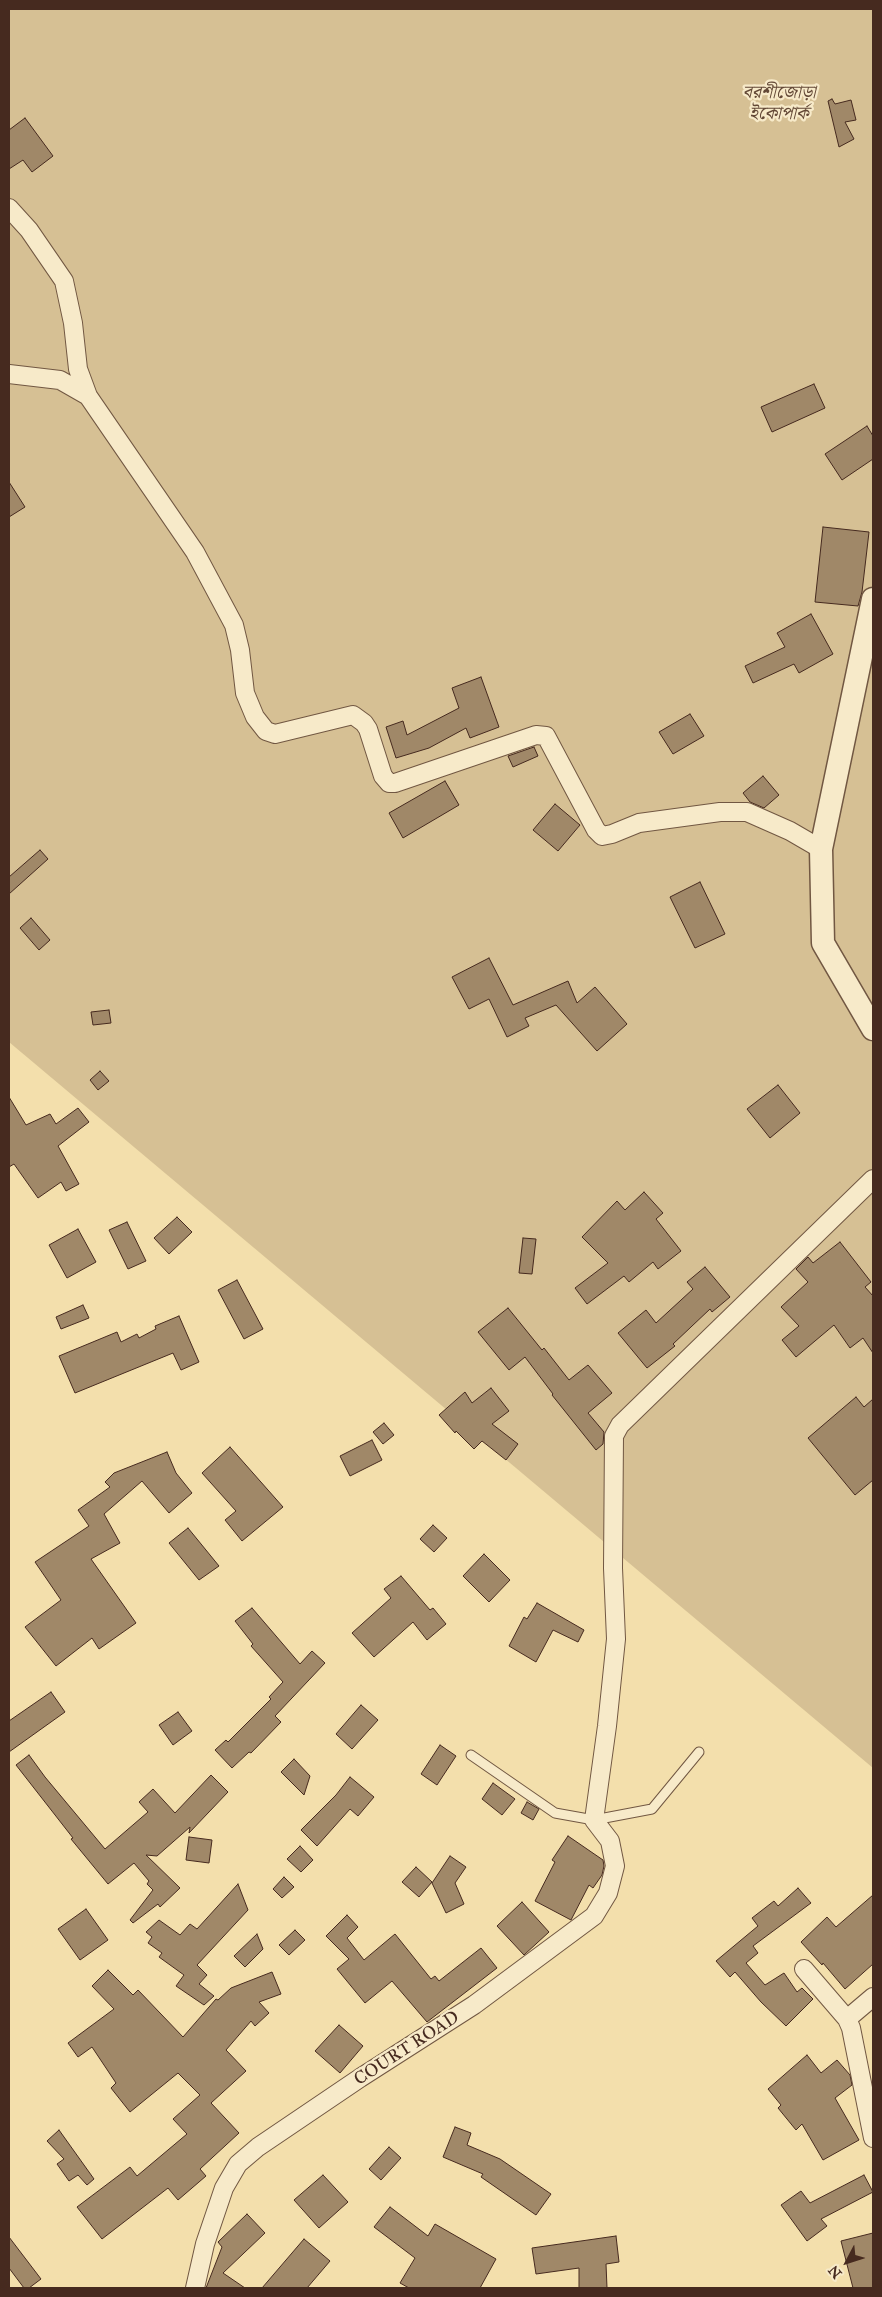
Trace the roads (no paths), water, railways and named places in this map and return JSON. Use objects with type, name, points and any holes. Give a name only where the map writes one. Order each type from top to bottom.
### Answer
[{"type":"street","points":[[9,208],[29,230],[64,281],[73,323],[78,369],[88,396],[195,552],[234,625],[240,650],[245,693],[255,717],[266,731],[275,734],[353,715],[368,728],[383,776],[389,783],[395,783],[536,735],[546,736],[596,830],[602,836],[612,834],[639,822],[720,812],[747,812],[821,849]]},
{"type":"street","points":[[9,374],[60,380],[88,396]]},
{"type":"street","points":[[873,599],[821,849],[823,943],[873,1030]]},
{"type":"street","points":[[594,1820],[608,1726],[616,1639],[613,1568],[614,1436],[620,1425],[873,1180]]},
{"type":"street","name":"COURT ROAD","points":[[195,2288],[205,2244],[224,2188],[238,2164],[258,2147],[289,2126],[474,2005],[594,1916],[608,1893],[616,1866],[610,1841],[594,1820]]},
{"type":"street","points":[[804,1969],[847,2019],[873,2138]]},
{"type":"street","points":[[847,2019],[873,1997]]},
{"type":"lane","points":[[471,1755],[555,1813],[594,1820],[652,1809],[699,1752]]},
{"type":"park label","name":"বরশীজোড়া ইকোপার্ক","points":[[779,104]]}]
